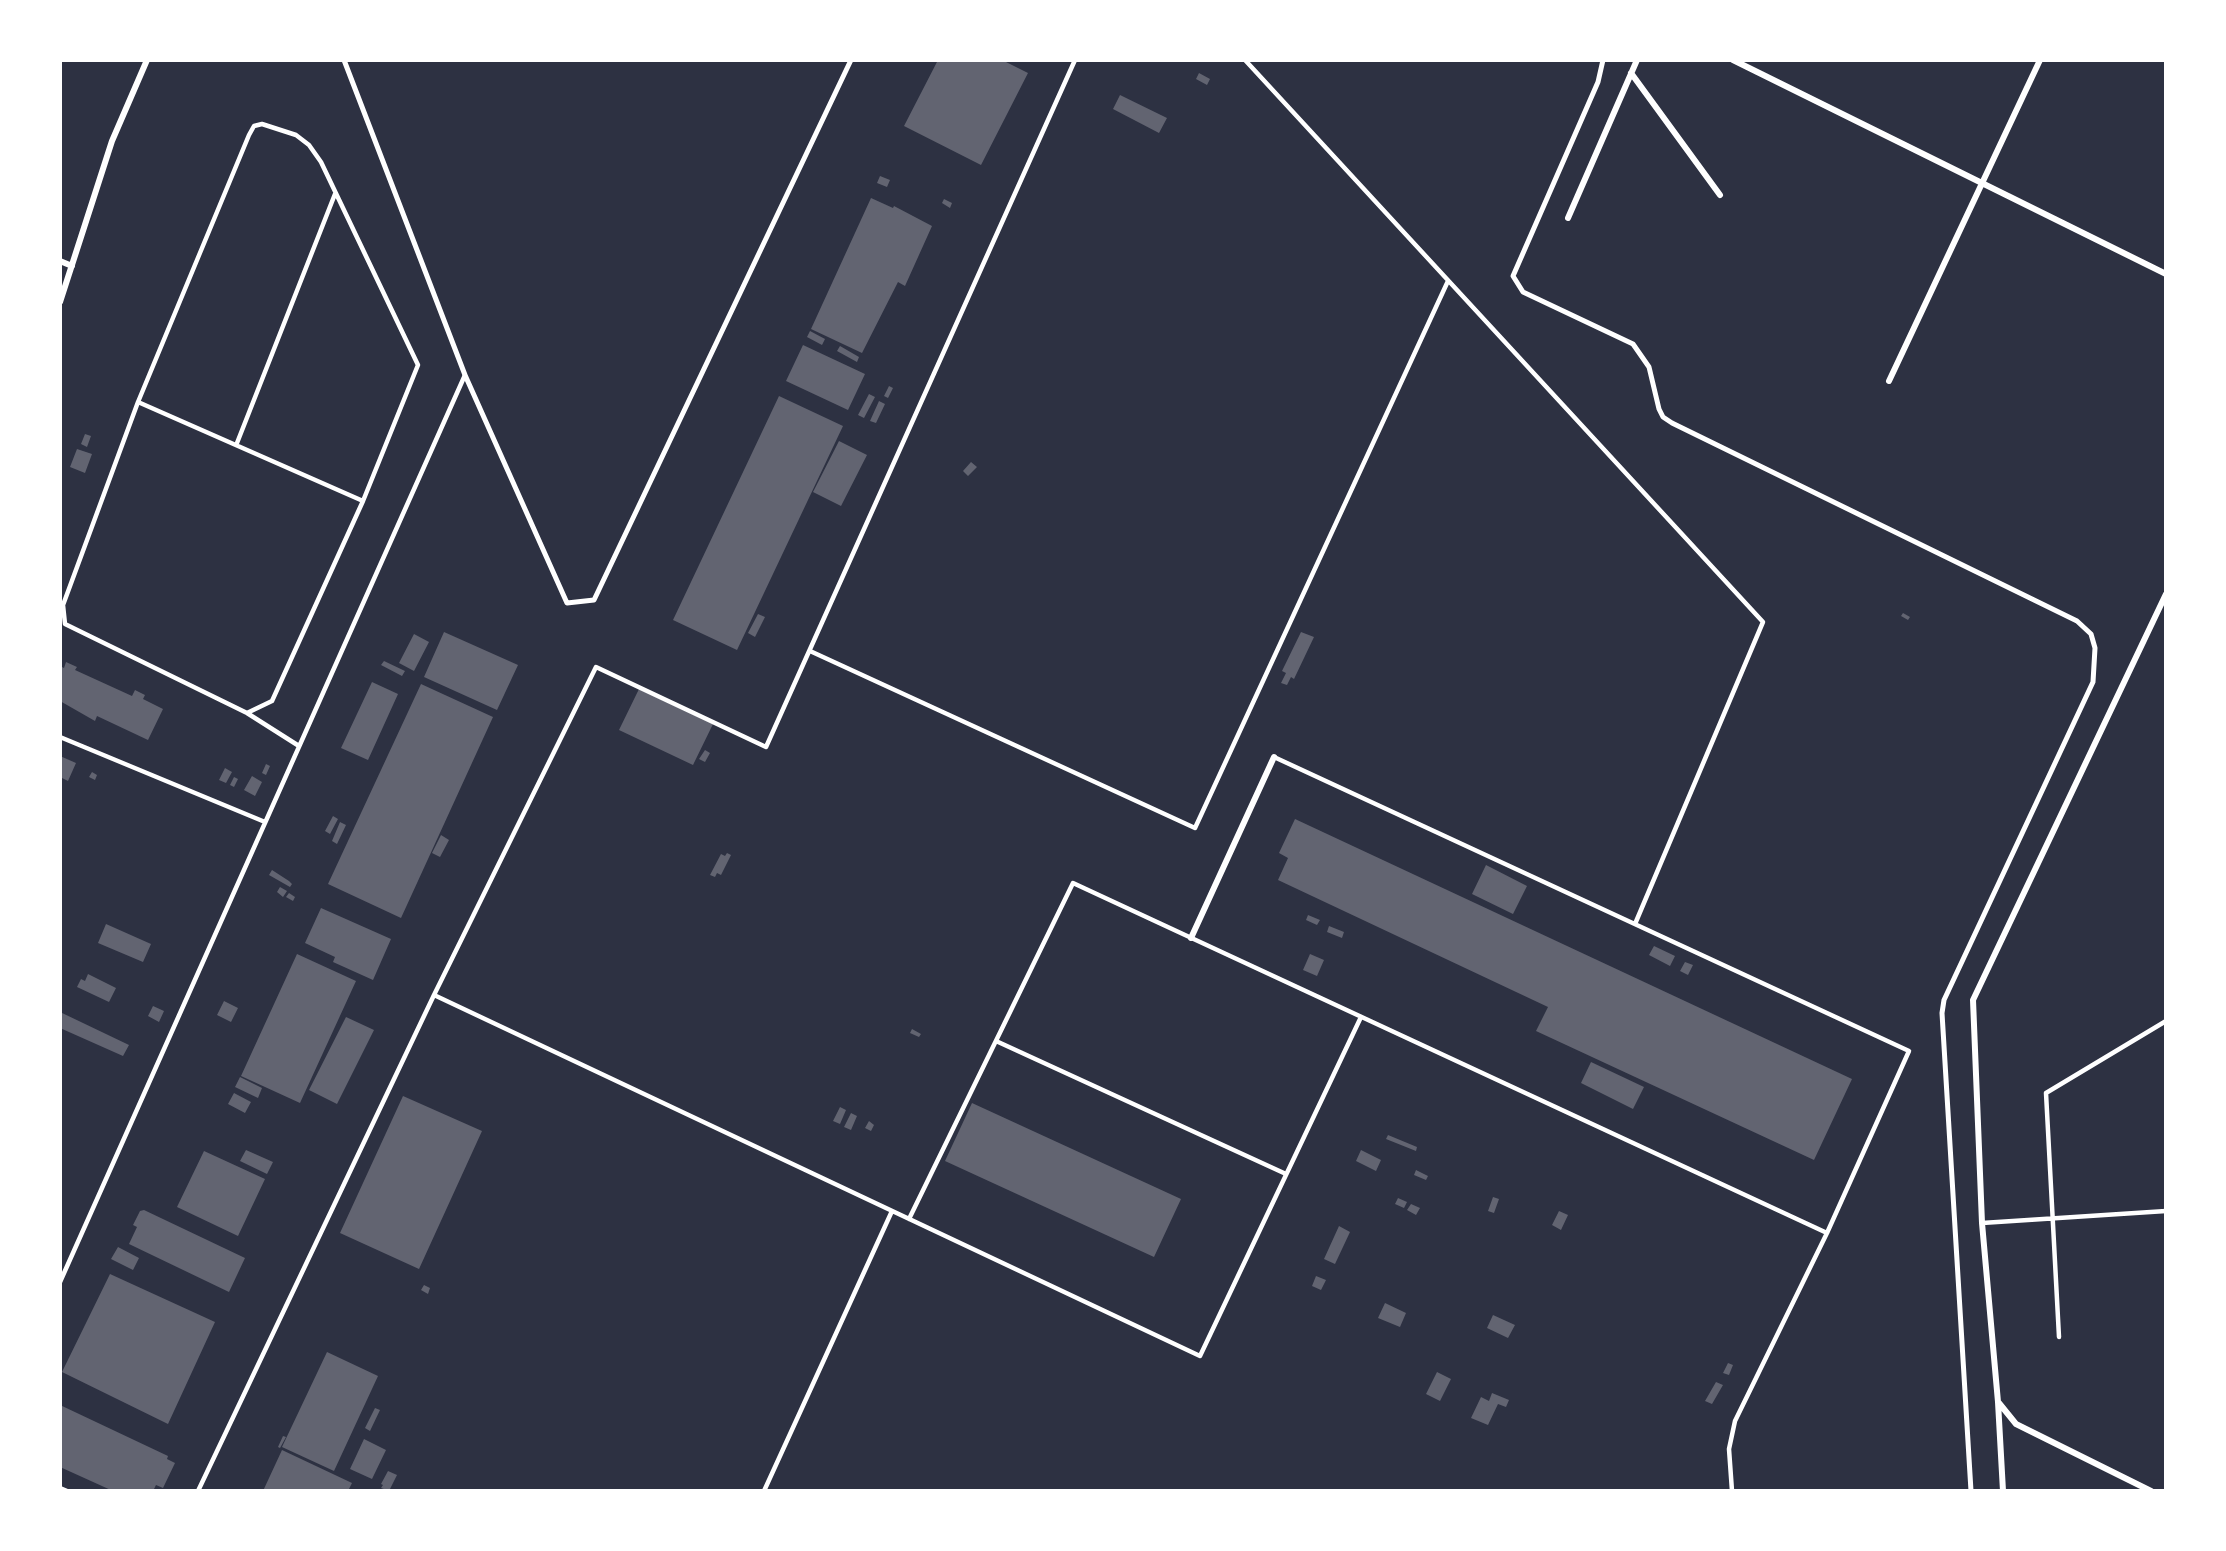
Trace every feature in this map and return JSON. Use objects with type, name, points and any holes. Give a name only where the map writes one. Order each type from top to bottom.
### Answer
[{"type":"street","points":[[60,302],[112,141],[147,60]]},
{"type":"street","points":[[344,60],[465,375],[567,603],[594,600],[851,60]]},
{"type":"street","points":[[1602,60],[1598,82],[1513,276],[1523,292],[1633,344],[1649,366],[1659,409],[1672,423],[2077,621],[2091,634],[2096,648],[2093,682],[1944,1000],[1942,1013],[1971,1491]]},
{"type":"street","points":[[1568,218],[1637,60]]},
{"type":"street","points":[[1733,60],[2166,274]]},
{"type":"street","points":[[1889,381],[2040,60]]},
{"type":"street","points":[[1631,73],[1720,195]]},
{"type":"street","points":[[60,261],[72,266]]},
{"type":"street","points":[[2003,1491],[1998,1402],[1982,1223],[1973,1000],[2166,594]]},
{"type":"street","points":[[1191,938],[1274,757]]},
{"type":"street","points":[[1998,1402],[2016,1424],[2151,1491]]},
{"type":"lane","points":[[198,1491],[434,995],[596,667],[766,747],[1075,60]]},
{"type":"lane","points":[[1245,60],[1763,622],[1635,924]]},
{"type":"lane","points":[[248,713],[272,701],[363,501],[418,365],[321,162],[309,145],[296,135],[262,124],[254,126],[138,402],[63,605],[65,624],[248,713],[299,746]]},
{"type":"lane","points":[[237,443],[335,194]]},
{"type":"lane","points":[[810,651],[1195,828],[1448,281]]},
{"type":"lane","points":[[60,1282],[465,375]]},
{"type":"lane","points":[[138,402],[237,443],[363,501]]},
{"type":"lane","points":[[60,737],[265,822]]},
{"type":"lane","points":[[1274,757],[1909,1051],[1827,1233],[1735,1421],[1728,1449],[1732,1491]]},
{"type":"lane","points":[[909,1219],[1073,884],[1827,1233]]},
{"type":"lane","points":[[434,995],[1200,1356],[1361,1017]]},
{"type":"lane","points":[[2059,1337],[2046,1094],[2166,1021]]},
{"type":"lane","points":[[996,1041],[1286,1174]]},
{"type":"lane","points":[[1982,1223],[2166,1211]]},
{"type":"lane","points":[[764,1491],[892,1212]]},
{"type":"lane","points":[[60,1488],[67,1491]]},
{"type":"building","points":[[938,60],[1002,60],[1028,73],[981,165],[904,126]]},
{"type":"building","points":[[1199,73],[1210,79],[1207,85],[1196,79]]},
{"type":"building","points":[[1120,95],[1167,118],[1159,133],[1113,109]]},
{"type":"building","points":[[880,176],[890,180],[887,187],[877,183]]},
{"type":"building","points":[[871,198],[893,208],[894,206],[932,226],[905,286],[898,282],[862,353],[811,329]]},
{"type":"building","points":[[944,199],[952,203],[950,208],[942,203]]},
{"type":"building","points":[[810,331],[825,339],[822,345],[807,337]]},
{"type":"building","points":[[803,345],[865,374],[848,410],[786,381]]},
{"type":"building","points":[[840,346],[859,357],[857,362],[837,351]]},
{"type":"building","points":[[889,386],[893,388],[888,398],[884,396]]},
{"type":"building","points":[[869,394],[875,397],[864,418],[858,415]]},
{"type":"building","points":[[779,396],[843,426],[737,650],[673,620]]},
{"type":"building","points":[[879,401],[885,404],[876,423],[870,421]]},
{"type":"building","points":[[85,434],[91,436],[87,447],[81,444]]},
{"type":"building","points":[[839,441],[867,455],[841,506],[813,492]]},
{"type":"building","points":[[77,449],[92,454],[85,473],[70,467]]},
{"type":"building","points":[[971,462],[977,467],[968,476],[963,471]]},
{"type":"building","points":[[1903,613],[1910,617],[1908,620],[1901,616]]},
{"type":"building","points":[[758,614],[765,617],[755,637],[748,633]]},
{"type":"building","points":[[444,632],[518,665],[497,710],[424,677]]},
{"type":"building","points":[[1301,632],[1314,637],[1294,679],[1291,677],[1287,685],[1281,683],[1286,673],[1282,671]]},
{"type":"building","points":[[414,634],[429,642],[414,671],[399,663]]},
{"type":"building","points":[[384,661],[405,671],[402,676],[381,665]]},
{"type":"building","points":[[66,662],[77,667],[75,670],[132,696],[135,690],[145,695],[143,699],[163,709],[148,740],[97,716],[95,721],[60,701],[60,666],[64,668]]},
{"type":"building","points":[[372,682],[398,694],[368,760],[341,748]]},
{"type":"building","points":[[421,684],[493,717],[401,918],[328,884]]},
{"type":"building","points":[[639,689],[713,724],[693,765],[619,730]]},
{"type":"building","points":[[705,750],[710,753],[705,762],[699,759]]},
{"type":"building","points":[[60,756],[76,763],[68,781],[60,777]]},
{"type":"building","points":[[266,764],[270,766],[266,775],[262,773]]},
{"type":"building","points":[[225,768],[232,772],[226,783],[219,780]]},
{"type":"building","points":[[92,772],[97,775],[95,780],[89,777]]},
{"type":"building","points":[[252,776],[262,782],[255,796],[244,790]]},
{"type":"building","points":[[234,777],[238,779],[234,787],[230,785]]},
{"type":"building","points":[[333,816],[338,819],[330,834],[325,831]]},
{"type":"building","points":[[1295,819],[1852,1079],[1814,1160],[1536,1031],[1548,1007],[1278,880],[1288,858],[1279,853]]},
{"type":"building","points":[[340,822],[346,825],[337,844],[332,841]]},
{"type":"building","points":[[441,835],[449,840],[440,857],[432,853]]},
{"type":"building","points":[[727,853],[731,855],[721,875],[717,873],[715,877],[710,875],[721,854],[725,856]]},
{"type":"building","points":[[1486,865],[1527,886],[1513,914],[1472,894]]},
{"type":"building","points":[[272,870],[289,881],[292,884],[290,887],[269,875]]},
{"type":"building","points":[[280,887],[287,891],[283,897],[277,892]]},
{"type":"building","points":[[289,893],[295,897],[293,901],[286,897]]},
{"type":"building","points":[[321,908],[391,939],[373,980],[333,962],[335,957],[305,943]]},
{"type":"building","points":[[1308,915],[1320,920],[1317,925],[1306,920]]},
{"type":"building","points":[[106,924],[151,944],[143,962],[98,943]]},
{"type":"building","points":[[1329,926],[1344,932],[1342,938],[1327,932]]},
{"type":"building","points":[[1654,946],[1675,956],[1670,966],[1649,955]]},
{"type":"building","points":[[297,954],[356,981],[300,1103],[241,1076]]},
{"type":"building","points":[[1310,954],[1324,960],[1317,976],[1303,970]]},
{"type":"building","points":[[1685,962],[1693,965],[1688,975],[1680,971]]},
{"type":"building","points":[[88,974],[116,988],[109,1002],[77,987],[81,979],[85,981]]},
{"type":"building","points":[[224,1001],[238,1008],[231,1022],[217,1015]]},
{"type":"building","points":[[153,1006],[164,1011],[159,1022],[148,1016]]},
{"type":"building","points":[[60,1012],[129,1045],[123,1056],[60,1028]]},
{"type":"building","points":[[346,1017],[374,1030],[337,1104],[309,1090]]},
{"type":"building","points":[[912,1029],[921,1034],[919,1037],[910,1033]]},
{"type":"building","points":[[1591,1062],[1644,1087],[1633,1109],[1581,1083]]},
{"type":"building","points":[[240,1077],[262,1088],[258,1098],[235,1087]]},
{"type":"building","points":[[234,1093],[251,1102],[245,1113],[228,1104]]},
{"type":"building","points":[[403,1096],[482,1131],[419,1269],[340,1233]]},
{"type":"building","points":[[972,1103],[1181,1199],[1154,1257],[945,1161]]},
{"type":"building","points":[[840,1107],[846,1110],[840,1124],[833,1121]]},
{"type":"building","points":[[851,1113],[857,1116],[851,1130],[844,1127]]},
{"type":"building","points":[[869,1121],[874,1125],[871,1131],[865,1128]]},
{"type":"building","points":[[1388,1135],[1417,1147],[1416,1151],[1386,1139]]},
{"type":"building","points":[[246,1150],[273,1162],[267,1174],[240,1161]]},
{"type":"building","points":[[1361,1150],[1381,1160],[1376,1171],[1356,1161]]},
{"type":"building","points":[[204,1151],[265,1179],[238,1236],[177,1207]]},
{"type":"building","points":[[1416,1170],[1428,1176],[1426,1180],[1414,1175]]},
{"type":"building","points":[[1493,1197],[1499,1199],[1494,1213],[1488,1211]]},
{"type":"building","points":[[1398,1198],[1407,1202],[1404,1208],[1395,1204]]},
{"type":"building","points":[[1411,1204],[1420,1208],[1416,1215],[1407,1210]]},
{"type":"building","points":[[144,1210],[245,1258],[229,1292],[129,1244],[137,1227],[133,1225],[140,1211]]},
{"type":"building","points":[[1559,1211],[1568,1215],[1561,1230],[1552,1225]]},
{"type":"building","points":[[1339,1226],[1350,1232],[1335,1264],[1324,1259]]},
{"type":"building","points":[[118,1247],[139,1258],[133,1270],[111,1259]]},
{"type":"building","points":[[110,1274],[215,1322],[168,1424],[62,1372]]},
{"type":"building","points":[[1316,1276],[1326,1280],[1321,1290],[1312,1286]]},
{"type":"building","points":[[424,1285],[430,1288],[428,1294],[421,1290]]},
{"type":"building","points":[[1385,1303],[1406,1313],[1400,1327],[1378,1318]]},
{"type":"building","points":[[1493,1315],[1515,1325],[1508,1338],[1487,1328]]},
{"type":"building","points":[[327,1352],[378,1376],[334,1471],[282,1447]]},
{"type":"building","points":[[1728,1363],[1733,1365],[1729,1375],[1723,1373]]},
{"type":"building","points":[[1437,1372],[1451,1379],[1440,1401],[1426,1394]]},
{"type":"building","points":[[1716,1382],[1723,1385],[1712,1404],[1705,1401]]},
{"type":"building","points":[[1492,1393],[1509,1400],[1506,1407],[1498,1404],[1488,1425],[1471,1418],[1481,1397],[1489,1401]]},
{"type":"building","points":[[60,1405],[168,1456],[167,1459],[175,1463],[163,1488],[156,1485],[153,1491],[113,1491],[60,1467]]},
{"type":"building","points":[[375,1408],[380,1410],[370,1431],[365,1428]]},
{"type":"building","points":[[283,1436],[286,1437],[280,1448],[278,1447]]},
{"type":"building","points":[[364,1439],[386,1450],[372,1479],[350,1469]]},
{"type":"building","points":[[282,1450],[352,1483],[348,1491],[263,1491]]},
{"type":"building","points":[[388,1471],[397,1475],[389,1491],[381,1488]]}]
